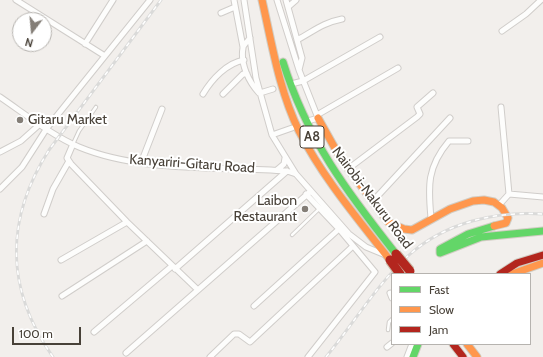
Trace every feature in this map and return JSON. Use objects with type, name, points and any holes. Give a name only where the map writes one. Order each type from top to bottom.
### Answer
[{"type":"main road","name":"Nairobi-Nakuru Road","points":[[262,0],[282,85],[299,131],[330,182],[390,257],[411,273]]},
{"type":"main road","name":"Nairobi-Nakuru Road","points":[[268,0],[285,73],[306,126],[399,273]]},
{"type":"main road","points":[[317,116],[330,143],[388,222],[409,230],[418,227],[431,218],[472,201],[491,200],[500,204],[508,218],[506,223],[468,234],[440,249],[439,252],[480,237],[543,231]]},
{"type":"main road","points":[[502,273],[518,264],[543,255]]},
{"type":"main road","points":[[515,273],[543,263]]},
{"type":"main road","points":[[413,357],[418,345]]},
{"type":"main road","points":[[454,345],[463,357]]},
{"type":"main road","points":[[468,345],[477,357]]},
{"type":"main road","points":[[476,345],[483,357]]},
{"type":"street","points":[[16,0],[104,56]]},
{"type":"street","points":[[85,44],[113,0]]},
{"type":"street","points":[[0,190],[22,167],[47,128],[150,0]]},
{"type":"street","points":[[234,0],[247,74],[251,84],[260,93]]},
{"type":"street","points":[[244,0],[260,93],[272,135],[285,158],[296,174],[349,234],[366,247],[390,257]]},
{"type":"street","points":[[277,0],[299,70],[317,116]]},
{"type":"street","points":[[286,0],[302,58],[299,70]]},
{"type":"street","points":[[288,7],[296,0]]},
{"type":"street","points":[[502,30],[542,0]]},
{"type":"street","points":[[221,13],[235,7]]},
{"type":"street","points":[[297,40],[307,36],[323,24],[342,19]]},
{"type":"street","points":[[295,83],[303,81],[380,37]]},
{"type":"street","points":[[243,48],[250,38]]},
{"type":"street","points":[[203,94],[211,83],[234,62],[244,60]]},
{"type":"street","points":[[308,121],[398,68]]},
{"type":"street","points":[[222,94],[243,74],[247,74]]},
{"type":"street","points":[[260,93],[273,90]]},
{"type":"street","points":[[348,169],[418,117],[420,114],[417,106],[433,93]]},
{"type":"street","name":"Kanyariri-Gitaru Road","points":[[0,96],[40,124],[73,144],[100,154],[141,163],[277,170],[296,174]]},
{"type":"street","points":[[500,204],[509,194],[501,107]]},
{"type":"street","points":[[141,163],[162,109]]},
{"type":"street","points":[[373,201],[450,118]]},
{"type":"street","points":[[0,152],[21,141],[40,124]]},
{"type":"street","points":[[272,135],[292,128]]},
{"type":"street","points":[[431,218],[429,188],[432,169],[449,141],[468,141]]},
{"type":"street","points":[[73,144],[68,153],[69,161],[127,222],[173,268],[198,290]]},
{"type":"street","points":[[277,170],[284,164],[285,158]]},
{"type":"street","points":[[44,214],[52,189],[69,161]]},
{"type":"street","points":[[94,332],[173,268],[287,171]]},
{"type":"street","points":[[126,353],[311,191]]},
{"type":"street","points":[[306,194],[375,272],[308,357]]},
{"type":"street","points":[[509,194],[543,197]]},
{"type":"street","points":[[61,260],[127,222]]},
{"type":"street","points":[[254,306],[339,230]]},
{"type":"street","points":[[62,296],[147,241]]},
{"type":"street","points":[[210,357],[234,334],[239,334],[250,342],[353,246]]},
{"type":"street","points":[[387,347],[391,344]]},
{"type":"street","points":[[407,357],[412,345]]},
{"type":"lane","points":[[73,144],[79,131],[96,107]]},
{"type":"lane","points":[[292,235],[320,209]]},
{"type":"lane","points":[[388,330],[389,322],[391,320]]},
{"type":"railway","points":[[53,357],[37,331],[26,306],[19,280],[16,254],[18,228],[24,202],[35,176],[49,150],[161,0]]},
{"type":"railway","points":[[326,357],[386,278],[397,266],[423,244],[439,234],[472,221],[507,214],[543,214]]},
{"type":"traffic: fast","points":[[283,62],[304,116],[330,164],[361,209],[396,254]]},
{"type":"traffic: fast","points":[[494,226],[468,234],[440,249],[440,253],[481,237],[543,231]]},
{"type":"traffic: fast","points":[[413,357],[418,345]]},
{"type":"traffic: slow","points":[[262,0],[281,83],[299,131],[330,182],[353,214],[390,260]]},
{"type":"traffic: slow","points":[[318,118],[341,159],[388,222],[404,229],[412,230],[450,209],[473,201],[484,200],[494,202],[502,208],[508,218],[506,223],[494,226]]},
{"type":"traffic: slow","points":[[515,273],[543,263]]},
{"type":"traffic: slow","points":[[468,345],[477,357]]},
{"type":"traffic: jam","points":[[396,254],[410,271]]},
{"type":"traffic: jam","points":[[502,273],[517,263],[543,255]]},
{"type":"traffic: jam","points":[[390,260],[399,273]]},
{"type":"traffic: jam","points":[[454,345],[463,357]]},
{"type":"place","name":"Gitaru Market","points":[[20,120]]},
{"type":"place","name":"Laibon Restaurant","points":[[305,209]]}]
